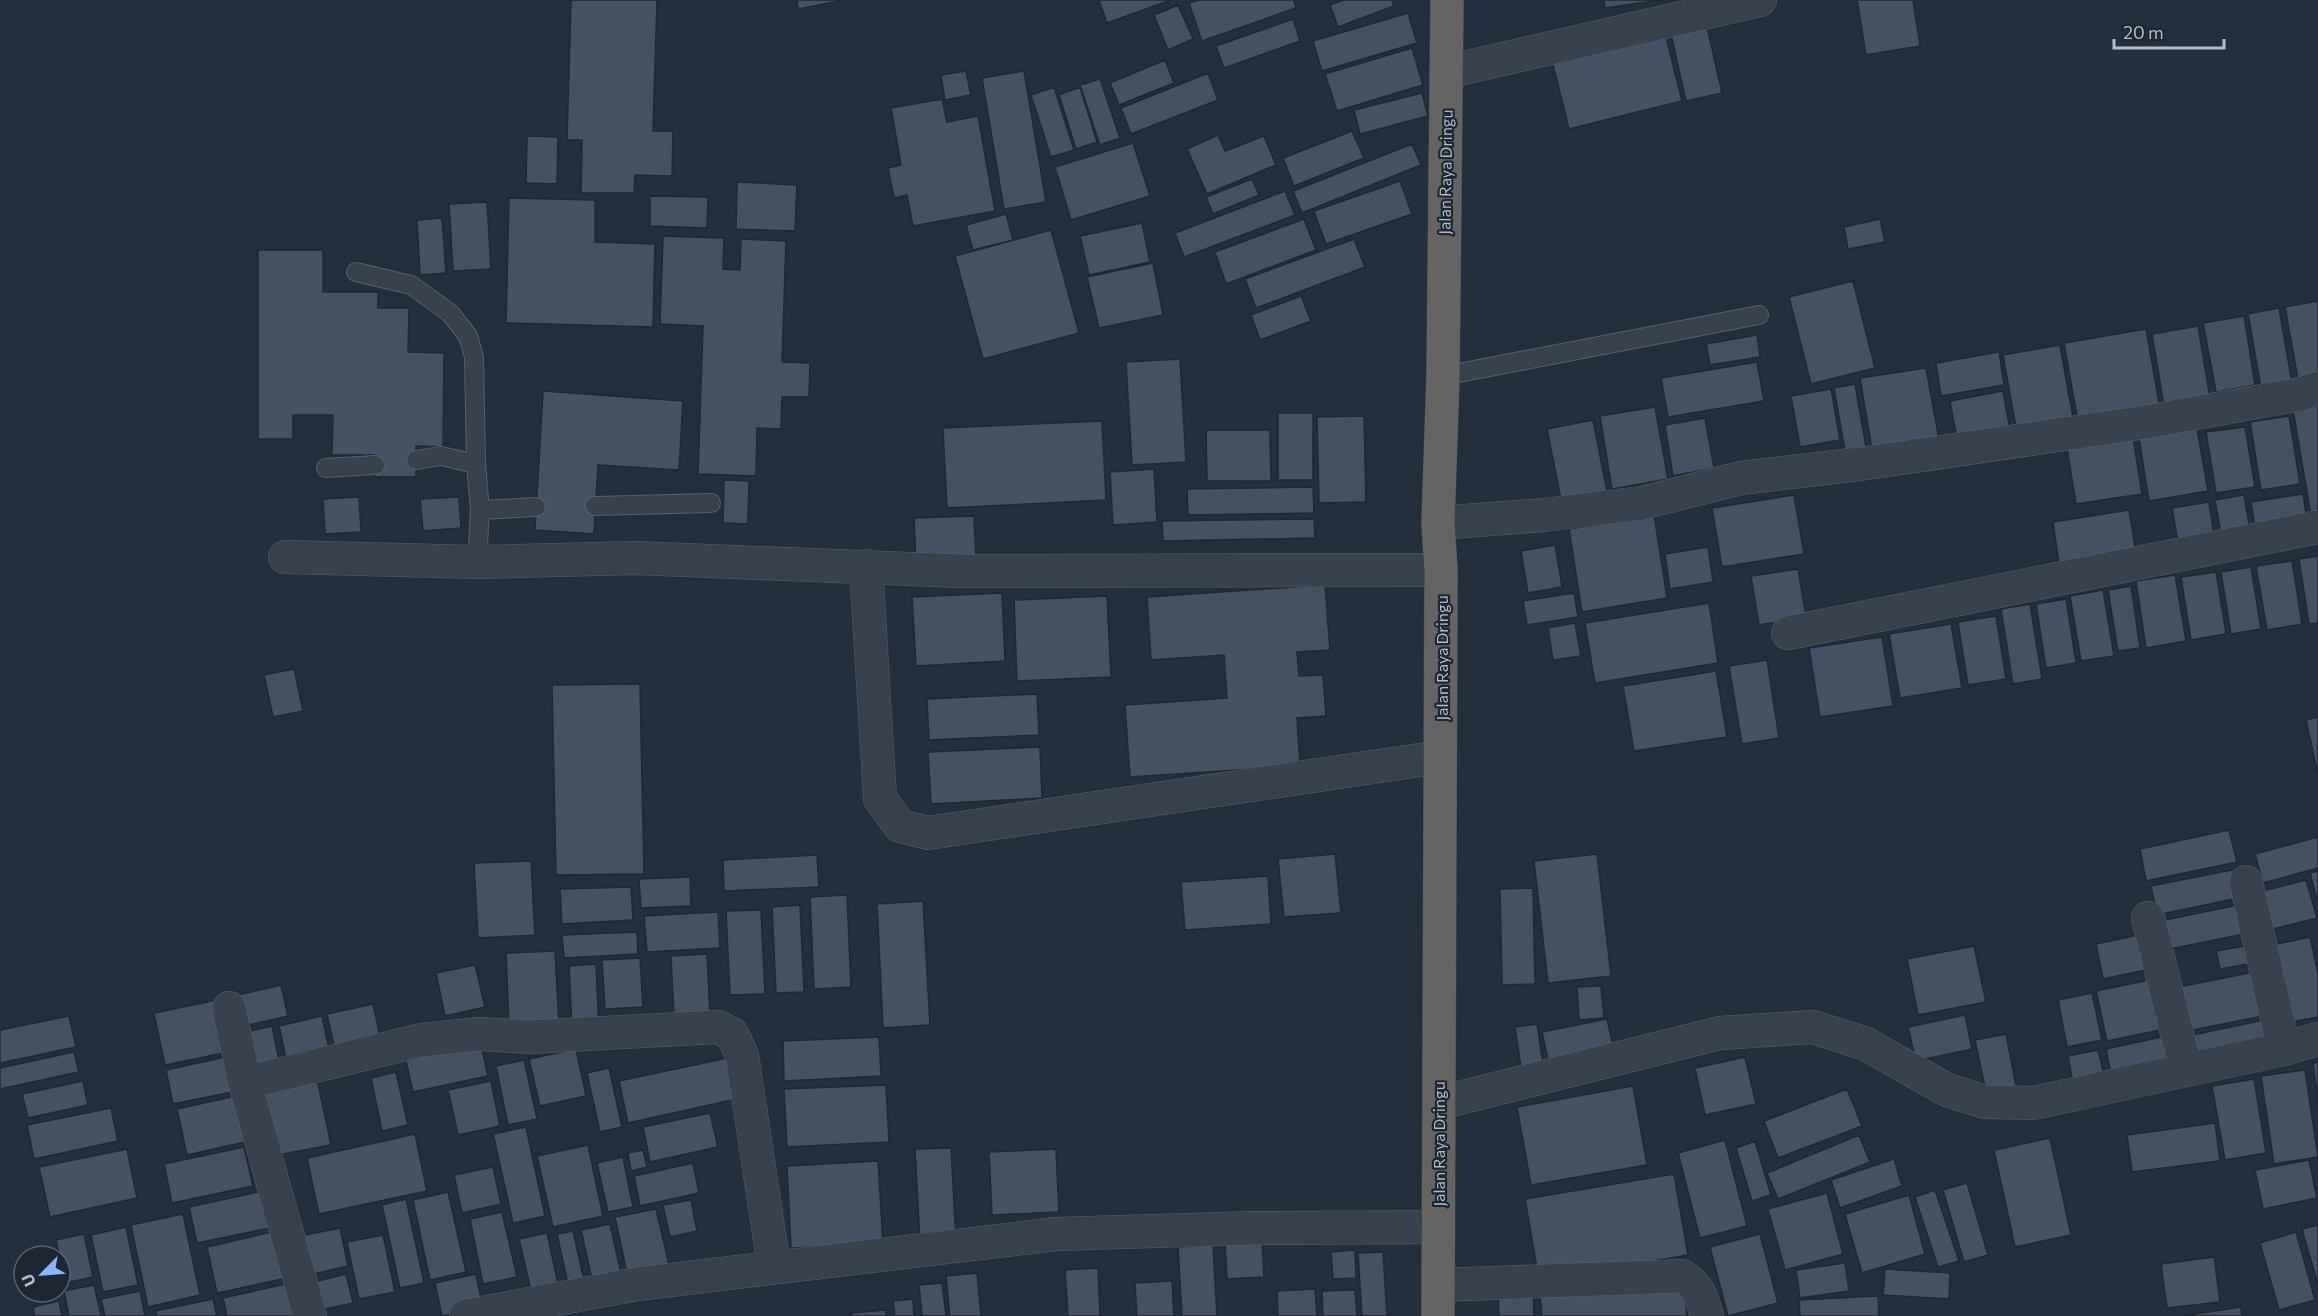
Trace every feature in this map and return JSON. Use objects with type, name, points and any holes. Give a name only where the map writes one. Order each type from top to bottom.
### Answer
[{"type":"highway","name":"Jalan Raya Dringu","points":[[1438,1301],[1441,570],[1438,523],[1443,376],[1447,0]]},
{"type":"street","points":[[1446,72],[1760,0]]},
{"type":"street","points":[[1438,523],[1544,515],[1642,503],[1741,478],[1860,464],[2146,422],[2318,388]]},
{"type":"street","points":[[1788,633],[2318,527]]},
{"type":"street","points":[[285,557],[477,562],[636,558],[959,571],[1441,570]]},
{"type":"street","points":[[866,566],[879,799],[900,826],[928,833],[1440,757]]},
{"type":"street","points":[[2246,882],[2284,1049]]},
{"type":"street","points":[[2148,918],[2186,1069]]},
{"type":"street","points":[[229,1008],[245,1083],[310,1316]]},
{"type":"street","points":[[245,1083],[422,1040],[480,1034],[530,1037],[718,1027],[732,1035],[742,1055],[774,1267]]},
{"type":"street","points":[[1438,1103],[1720,1033],[1813,1027],[1866,1044],[1947,1089],[1985,1101],[2034,1103],[2284,1049],[2318,1039]]},
{"type":"street","points":[[466,1316],[637,1284],[1056,1234],[1255,1228],[1438,1227]]},
{"type":"street","points":[[1438,1301],[1682,1276],[1695,1283],[1703,1299],[1707,1316]]},
{"type":"lane","points":[[356,272],[411,285],[450,313],[468,336],[474,357],[476,464],[480,510],[477,562]]},
{"type":"lane","points":[[1443,376],[1760,315]]},
{"type":"lane","points":[[416,460],[441,456],[476,464]]},
{"type":"lane","points":[[326,468],[375,465]]},
{"type":"lane","points":[[595,506],[711,503]]},
{"type":"lane","points":[[480,510],[536,507]]},
{"type":"building","points":[[571,0],[657,0],[653,131],[673,131],[672,176],[635,175],[634,193],[581,193],[582,140],[567,140]]},
{"type":"building","points":[[797,0],[845,0],[798,9]]},
{"type":"building","points":[[1099,0],[1171,0],[1107,23]]},
{"type":"building","points":[[1199,0],[1294,0],[1296,8],[1202,41],[1189,3]]},
{"type":"building","points":[[1343,0],[1392,0],[1394,6],[1338,27],[1330,5]]},
{"type":"building","points":[[1604,0],[1661,0],[1605,8]]},
{"type":"building","points":[[1857,0],[1913,0],[1920,46],[1866,55]]},
{"type":"building","points":[[1178,5],[1193,39],[1168,50],[1154,15]]},
{"type":"building","points":[[1408,13],[1417,43],[1322,71],[1313,41]]},
{"type":"building","points":[[1293,19],[1300,41],[1224,68],[1216,46]]},
{"type":"building","points":[[1707,26],[1722,93],[1686,101],[1671,34]]},
{"type":"building","points":[[1665,33],[1682,101],[1569,129],[1552,61]]},
{"type":"building","points":[[1412,48],[1423,85],[1337,111],[1325,74]]},
{"type":"building","points":[[1165,60],[1174,83],[1119,105],[1110,83]]},
{"type":"building","points":[[966,71],[971,95],[945,100],[941,75]]},
{"type":"building","points":[[1024,71],[1046,202],[1004,209],[982,78]]},
{"type":"building","points":[[1208,73],[1218,100],[1131,134],[1121,108]]},
{"type":"building","points":[[1100,79],[1120,138],[1100,145],[1080,85]]},
{"type":"building","points":[[1054,87],[1074,150],[1051,157],[1031,95]]},
{"type":"building","points":[[1080,87],[1097,142],[1076,149],[1059,95]]},
{"type":"building","points":[[1422,93],[1428,116],[1360,134],[1354,110]]},
{"type":"building","points":[[942,99],[947,122],[978,116],[995,211],[913,226],[907,195],[894,198],[888,168],[901,165],[891,108]]},
{"type":"building","points":[[1352,131],[1364,158],[1294,186],[1283,158]]},
{"type":"building","points":[[1218,135],[1225,151],[1264,136],[1276,165],[1207,194],[1187,149]]},
{"type":"building","points":[[527,136],[558,137],[557,184],[526,183]]},
{"type":"building","points":[[1133,143],[1150,196],[1071,220],[1055,167]]},
{"type":"building","points":[[1412,144],[1421,165],[1302,213],[1293,191]]},
{"type":"building","points":[[1252,179],[1259,195],[1213,214],[1206,197]]},
{"type":"building","points":[[1400,181],[1412,214],[1326,244],[1314,211]]},
{"type":"building","points":[[737,182],[797,185],[795,231],[736,229]]},
{"type":"building","points":[[1285,191],[1295,215],[1184,257],[1175,233]]},
{"type":"building","points":[[650,196],[708,197],[707,228],[650,226]]},
{"type":"building","points":[[509,198],[595,200],[595,242],[655,244],[653,327],[506,323]]},
{"type":"building","points":[[487,202],[491,269],[453,271],[449,204]]},
{"type":"building","points":[[1006,214],[1013,240],[973,250],[966,225]]},
{"type":"building","points":[[442,218],[446,273],[420,275],[417,220]]},
{"type":"building","points":[[1304,219],[1316,250],[1226,284],[1215,252]]},
{"type":"building","points":[[1880,219],[1885,242],[1848,249],[1844,227]]},
{"type":"building","points":[[1142,223],[1150,262],[1089,275],[1080,236]]},
{"type":"building","points":[[1051,230],[1079,333],[983,359],[955,256]]},
{"type":"building","points":[[663,236],[724,238],[723,269],[740,270],[741,239],[786,241],[782,362],[810,363],[809,397],[782,397],[781,429],[757,428],[756,476],[698,474],[703,326],[660,324]]},
{"type":"building","points":[[1354,239],[1365,267],[1256,308],[1245,279]]},
{"type":"building","points":[[258,250],[323,250],[323,292],[378,292],[378,308],[409,308],[408,352],[444,353],[443,447],[416,446],[416,477],[375,477],[375,455],[332,455],[333,415],[293,415],[293,439],[258,439]]},
{"type":"building","points":[[1153,263],[1163,315],[1099,328],[1087,277]]},
{"type":"building","points":[[1853,281],[1875,368],[1811,384],[1789,297]]},
{"type":"building","points":[[1301,296],[1311,321],[1260,340],[1251,315]]},
{"type":"building","points":[[2318,301],[2318,381],[2299,385],[2285,307]]},
{"type":"building","points":[[2279,308],[2292,383],[2261,388],[2248,314]]},
{"type":"building","points":[[2244,316],[2255,385],[2216,392],[2203,323]]},
{"type":"building","points":[[2198,326],[2211,404],[2165,412],[2152,334]]},
{"type":"building","points":[[2146,329],[2160,408],[2078,422],[2064,343]]},
{"type":"building","points":[[1757,335],[1760,357],[1710,365],[1706,344]]},
{"type":"building","points":[[2060,345],[2073,418],[2016,428],[2003,355]]},
{"type":"building","points":[[1999,352],[2004,385],[1941,396],[1936,363]]},
{"type":"building","points":[[1180,359],[1186,462],[1132,465],[1126,362]]},
{"type":"building","points":[[1757,362],[1764,401],[1668,417],[1661,378]]},
{"type":"building","points":[[1926,368],[1940,445],[1873,456],[1860,378]]},
{"type":"building","points":[[1855,384],[1866,447],[1845,451],[1834,388]]},
{"type":"building","points":[[1831,389],[1840,440],[1800,447],[1791,396]]},
{"type":"building","points":[[543,391],[683,401],[679,470],[598,465],[594,534],[535,530]]},
{"type":"building","points":[[2003,391],[2010,430],[1957,439],[1950,401]]},
{"type":"building","points":[[2318,406],[2318,521],[2312,522],[2293,409]]},
{"type":"building","points":[[1655,407],[1668,479],[1612,489],[1600,416]]},
{"type":"building","points":[[1278,413],[1313,413],[1313,480],[1278,480]]},
{"type":"building","points":[[1364,416],[1366,502],[1319,503],[1317,417]]},
{"type":"building","points":[[2289,416],[2300,484],[2261,490],[2250,422]]},
{"type":"building","points":[[1705,418],[1714,468],[1673,476],[1665,425]]},
{"type":"building","points":[[1593,420],[1608,496],[1562,505],[1547,429]]},
{"type":"building","points":[[1102,421],[1106,500],[947,508],[943,428]]},
{"type":"building","points":[[2196,423],[2208,491],[2149,501],[2138,432]]},
{"type":"building","points":[[2245,427],[2255,487],[2216,493],[2206,432]]},
{"type":"building","points":[[1206,430],[1270,430],[1271,481],[1207,481]]},
{"type":"building","points":[[2132,431],[2142,494],[2076,504],[2066,442]]},
{"type":"building","points":[[1154,469],[1157,522],[1113,525],[1110,472]]},
{"type":"building","points":[[724,480],[749,481],[748,524],[723,523]]},
{"type":"building","points":[[1313,487],[1314,513],[1188,515],[1187,489]]},
{"type":"building","points":[[2303,494],[2308,526],[2256,534],[2251,502]]},
{"type":"building","points":[[1794,495],[1804,554],[1722,567],[1712,508]]},
{"type":"building","points":[[2244,495],[2251,536],[2222,540],[2215,500]]},
{"type":"building","points":[[359,497],[361,532],[325,534],[323,499]]},
{"type":"building","points":[[459,497],[461,528],[423,531],[420,499]]},
{"type":"building","points":[[2209,502],[2215,542],[2179,548],[2172,508]]},
{"type":"building","points":[[2129,510],[2136,552],[2059,564],[2053,522]]},
{"type":"building","points":[[1654,515],[1667,598],[1582,612],[1569,529]]},
{"type":"building","points":[[974,516],[976,560],[916,563],[914,518]]},
{"type":"building","points":[[1314,519],[1315,538],[1163,541],[1162,521]]},
{"type":"building","points":[[1555,545],[1562,587],[1528,593],[1521,551]]},
{"type":"building","points":[[1708,547],[1713,582],[1670,589],[1665,554]]},
{"type":"building","points":[[2318,556],[2318,623],[2309,624],[2299,559]]},
{"type":"building","points":[[2292,561],[2302,624],[2267,630],[2256,566]]},
{"type":"building","points":[[2251,567],[2261,629],[2231,634],[2221,572]]},
{"type":"building","points":[[1798,569],[1806,617],[1759,625],[1751,576]]},
{"type":"building","points":[[2216,572],[2226,634],[2191,640],[2181,577]]},
{"type":"building","points":[[2175,575],[2186,641],[2146,648],[2136,581]]},
{"type":"building","points":[[1325,585],[1330,650],[1297,652],[1299,676],[1323,675],[1326,716],[1297,718],[1300,766],[1130,777],[1125,705],[1227,698],[1224,655],[1151,660],[1147,597]]},
{"type":"building","points":[[2131,586],[2140,648],[2118,651],[2108,590]]},
{"type":"building","points":[[2103,590],[2114,656],[2081,661],[2070,596]]},
{"type":"building","points":[[1002,593],[1005,661],[916,666],[912,597]]},
{"type":"building","points":[[1574,593],[1578,617],[1527,625],[1523,601]]},
{"type":"building","points":[[1107,596],[1111,677],[1017,681],[1014,600]]},
{"type":"building","points":[[2066,599],[2076,663],[2046,668],[2036,604]]},
{"type":"building","points":[[1709,603],[1718,663],[1595,683],[1585,623]]},
{"type":"building","points":[[2030,604],[2042,679],[2013,684],[2001,609]]},
{"type":"building","points":[[1996,616],[2006,679],[1968,685],[1958,622]]},
{"type":"building","points":[[1575,623],[1581,656],[1553,660],[1548,628]]},
{"type":"building","points":[[1951,624],[1962,688],[1900,698],[1889,634]]},
{"type":"building","points":[[1882,637],[1893,706],[1820,717],[1809,648]]},
{"type":"building","points":[[1767,660],[1779,738],[1742,744],[1729,666]]},
{"type":"building","points":[[294,669],[303,711],[273,717],[264,675]]},
{"type":"building","points":[[1716,671],[1727,737],[1634,751],[1623,686]]},
{"type":"building","points":[[640,684],[644,874],[556,875],[552,685]]},
{"type":"building","points":[[1037,694],[1039,735],[929,740],[927,699]]},
{"type":"building","points":[[2318,717],[2318,775],[2306,720]]},
{"type":"building","points":[[1040,747],[1042,798],[931,804],[928,752]]},
{"type":"building","points":[[2229,830],[2237,862],[2146,881],[2140,849]]},
{"type":"building","points":[[2318,837],[2318,868],[2263,883],[2255,854]]},
{"type":"building","points":[[1335,854],[1341,913],[1284,917],[1278,859]]},
{"type":"building","points":[[1597,854],[1611,976],[1548,983],[1534,861]]},
{"type":"building","points":[[817,855],[819,887],[724,891],[723,860]]},
{"type":"building","points":[[531,861],[535,935],[478,938],[474,863]]},
{"type":"building","points":[[2237,869],[2243,897],[2157,915],[2151,886]]},
{"type":"building","points":[[2318,871],[2318,904],[2310,873]]},
{"type":"building","points":[[1268,876],[1271,924],[1185,930],[1181,882]]},
{"type":"building","points":[[690,877],[691,906],[641,908],[639,879]]},
{"type":"building","points":[[2306,880],[2317,918],[2265,931],[2255,893]]},
{"type":"building","points":[[631,887],[633,920],[562,924],[560,889]]},
{"type":"building","points":[[1533,888],[1535,984],[1502,985],[1500,889]]},
{"type":"building","points":[[847,895],[851,987],[814,989],[810,897]]},
{"type":"building","points":[[923,901],[930,1025],[883,1028],[877,904]]},
{"type":"building","points":[[2243,904],[2249,933],[2165,950],[2160,921]]},
{"type":"building","points":[[800,905],[804,992],[776,993],[772,907]]},
{"type":"building","points":[[761,910],[765,994],[730,995],[726,911]]},
{"type":"building","points":[[718,912],[720,948],[647,952],[644,916]]},
{"type":"building","points":[[637,932],[638,954],[564,958],[562,935]]},
{"type":"building","points":[[2148,933],[2155,968],[2103,979],[2096,944]]},
{"type":"building","points":[[2310,937],[2318,973],[2318,1017],[2286,1023],[2268,946]]},
{"type":"building","points":[[2250,945],[2254,963],[2220,969],[2216,951]]},
{"type":"building","points":[[1974,946],[1986,1002],[1918,1015],[1907,959]]},
{"type":"building","points":[[555,951],[559,1024],[509,1026],[506,953]]},
{"type":"building","points":[[707,954],[710,1014],[674,1016],[671,956]]},
{"type":"building","points":[[640,958],[643,1007],[605,1009],[602,960]]},
{"type":"building","points":[[596,964],[599,1028],[572,1029],[569,966]]},
{"type":"building","points":[[475,965],[485,1007],[445,1016],[436,973]]},
{"type":"building","points":[[2259,971],[2268,1015],[2183,1032],[2174,988]]},
{"type":"building","points":[[2159,978],[2170,1028],[2107,1041],[2096,991]]},
{"type":"building","points":[[281,985],[288,1016],[240,1027],[233,996]]},
{"type":"building","points":[[1601,986],[1604,1018],[1579,1020],[1577,987]]},
{"type":"building","points":[[2092,993],[2102,1040],[2067,1047],[2058,1000]]},
{"type":"building","points":[[222,999],[233,1051],[165,1065],[154,1013]]},
{"type":"building","points":[[373,1004],[382,1045],[336,1055],[327,1014]]},
{"type":"building","points":[[1965,1015],[1972,1049],[1916,1061],[1908,1027]]},
{"type":"building","points":[[69,1016],[76,1047],[0,1063],[0,1030]]},
{"type":"building","points":[[322,1016],[331,1059],[288,1068],[279,1026]]},
{"type":"building","points":[[1607,1019],[1615,1055],[1550,1068],[1542,1032]]},
{"type":"building","points":[[2269,1019],[2274,1042],[2192,1058],[2188,1036]]},
{"type":"building","points":[[1537,1024],[1544,1071],[1522,1074],[1515,1027]]},
{"type":"building","points":[[272,1026],[281,1070],[246,1077],[237,1034]]},
{"type":"building","points":[[2006,1034],[2016,1086],[1986,1092],[1975,1040]]},
{"type":"building","points":[[2171,1035],[2177,1066],[2112,1079],[2106,1049]]},
{"type":"building","points":[[879,1037],[881,1076],[784,1081],[783,1041]]},
{"type":"building","points":[[480,1040],[488,1076],[413,1092],[405,1056]]},
{"type":"building","points":[[576,1049],[586,1096],[540,1106],[529,1059]]},
{"type":"building","points":[[2098,1050],[2105,1078],[2073,1083],[2068,1056]]},
{"type":"building","points":[[74,1052],[79,1072],[0,1089],[0,1068]]},
{"type":"building","points":[[230,1056],[237,1091],[173,1104],[166,1070]]},
{"type":"building","points":[[732,1057],[741,1098],[628,1123],[619,1081]]},
{"type":"building","points":[[1745,1057],[1756,1104],[1705,1115],[1695,1068]]},
{"type":"building","points":[[524,1060],[537,1119],[508,1125],[496,1066]]},
{"type":"building","points":[[2318,1062],[2318,1101],[2313,1063]]},
{"type":"building","points":[[609,1068],[622,1127],[600,1132],[587,1073]]},
{"type":"building","points":[[2305,1070],[2318,1157],[2274,1164],[2261,1076]]},
{"type":"building","points":[[396,1072],[408,1125],[382,1131],[371,1078]]},
{"type":"building","points":[[317,1079],[331,1145],[278,1155],[263,1091]]},
{"type":"building","points":[[2254,1079],[2266,1153],[2225,1160],[2212,1086]]},
{"type":"building","points":[[83,1081],[88,1105],[28,1118],[22,1094]]},
{"type":"building","points":[[491,1081],[500,1126],[458,1135],[448,1090]]},
{"type":"building","points":[[886,1085],[889,1142],[787,1147],[784,1089]]},
{"type":"building","points":[[1633,1086],[1647,1165],[1531,1185],[1517,1107]]},
{"type":"building","points":[[1847,1089],[1862,1126],[1778,1158],[1764,1121]]},
{"type":"building","points":[[236,1096],[245,1142],[187,1155],[177,1109]]},
{"type":"building","points":[[111,1108],[118,1141],[34,1159],[27,1125]]},
{"type":"building","points":[[710,1113],[718,1147],[650,1162],[643,1127]]},
{"type":"building","points":[[2215,1123],[2220,1161],[2132,1172],[2127,1135]]},
{"type":"building","points":[[526,1127],[545,1216],[513,1223],[493,1134]]},
{"type":"building","points":[[415,1134],[427,1191],[319,1214],[307,1158]]},
{"type":"building","points":[[1859,1135],[1870,1162],[1778,1199],[1767,1173]]},
{"type":"building","points":[[2050,1138],[2071,1235],[2015,1247],[1994,1150]]},
{"type":"building","points":[[1725,1140],[1747,1226],[1700,1238],[1678,1153]]},
{"type":"building","points":[[1755,1141],[1771,1195],[1752,1201],[1736,1148]]},
{"type":"building","points":[[588,1145],[603,1216],[553,1227],[537,1156]]},
{"type":"building","points":[[244,1147],[253,1186],[172,1203],[164,1164]]},
{"type":"building","points":[[951,1148],[956,1240],[920,1242],[915,1149]]},
{"type":"building","points":[[127,1149],[137,1198],[50,1217],[39,1167]]},
{"type":"building","points":[[1056,1149],[1059,1212],[992,1215],[989,1152]]},
{"type":"building","points":[[643,1150],[647,1167],[631,1171],[628,1153]]},
{"type":"building","points":[[623,1157],[633,1207],[608,1212],[597,1163]]},
{"type":"building","points":[[1894,1159],[1902,1186],[1840,1208],[1831,1180]]},
{"type":"building","points":[[2309,1160],[2317,1198],[2263,1209],[2255,1170]]},
{"type":"building","points":[[878,1161],[883,1243],[791,1248],[787,1166]]},
{"type":"building","points":[[693,1163],[699,1193],[640,1206],[634,1176]]},
{"type":"building","points":[[493,1167],[501,1204],[462,1213],[454,1175]]},
{"type":"building","points":[[1674,1174],[1688,1255],[1539,1280],[1525,1199]]},
{"type":"building","points":[[1967,1183],[1988,1255],[1964,1262],[1943,1190]]},
{"type":"building","points":[[267,1190],[274,1227],[197,1243],[189,1207]]},
{"type":"building","points":[[1935,1190],[1959,1261],[1938,1267],[1915,1197]]},
{"type":"building","points":[[448,1192],[466,1272],[430,1280],[413,1200]]},
{"type":"building","points":[[1827,1193],[1843,1254],[1785,1270],[1768,1209]]},
{"type":"building","points":[[1909,1195],[1925,1254],[1862,1273],[1845,1214]]},
{"type":"building","points":[[406,1199],[424,1283],[400,1288],[382,1205]]},
{"type":"building","points":[[691,1200],[697,1231],[670,1237],[663,1205]]},
{"type":"building","points":[[656,1209],[670,1269],[628,1278],[615,1217]]},
{"type":"building","points":[[502,1212],[517,1277],[483,1284],[470,1219]]},
{"type":"building","points":[[183,1214],[200,1295],[148,1307],[131,1225]]},
{"type":"building","points":[[610,1224],[622,1278],[593,1284],[581,1230]]},
{"type":"building","points":[[2318,1225],[2318,1285],[2302,1229]]},
{"type":"building","points":[[126,1227],[138,1285],[103,1292],[91,1235]]},
{"type":"building","points":[[340,1228],[348,1266],[309,1275],[300,1236]]},
{"type":"building","points":[[276,1231],[287,1278],[217,1293],[207,1247]]},
{"type":"building","points":[[573,1231],[586,1289],[570,1293],[557,1234]]},
{"type":"building","points":[[2296,1232],[2315,1300],[2279,1310],[2260,1243]]},
{"type":"building","points":[[547,1233],[559,1288],[532,1295],[519,1239]]},
{"type":"building","points":[[84,1234],[93,1277],[72,1282],[72,1244],[57,1244],[56,1240]]},
{"type":"building","points":[[1760,1234],[1778,1303],[1728,1316],[1710,1247]]},
{"type":"building","points":[[383,1235],[395,1292],[359,1299],[347,1242]]},
{"type":"building","points":[[1262,1240],[1264,1277],[1227,1279],[1225,1242]]},
{"type":"building","points":[[1213,1245],[1217,1316],[1182,1316],[1178,1247]]},
{"type":"building","points":[[1355,1250],[1356,1278],[1333,1279],[1331,1252]]},
{"type":"building","points":[[1383,1252],[1387,1316],[1362,1316],[1358,1253]]},
{"type":"building","points":[[2214,1257],[2220,1302],[2167,1308],[2161,1264]]},
{"type":"building","points":[[1845,1263],[1849,1291],[1800,1298],[1796,1270]]},
{"type":"building","points":[[1098,1268],[1100,1316],[1068,1316],[1065,1270]]},
{"type":"building","points":[[1885,1269],[1950,1273],[1949,1299],[1883,1295]]},
{"type":"building","points":[[977,1273],[981,1316],[950,1316],[946,1276]]},
{"type":"building","points":[[346,1274],[353,1303],[316,1311],[310,1283]]},
{"type":"building","points":[[476,1274],[483,1309],[442,1316],[435,1283]]},
{"type":"building","points":[[1172,1281],[1174,1316],[1137,1316],[1135,1283]]},
{"type":"building","points":[[1683,1281],[1687,1316],[1542,1316],[1540,1294]]},
{"type":"building","points":[[290,1283],[297,1316],[227,1316],[223,1298]]},
{"type":"building","points":[[942,1283],[946,1316],[922,1316],[919,1285]]},
{"type":"building","points":[[94,1285],[101,1316],[69,1316],[67,1304],[72,1304],[72,1289]]},
{"type":"building","points":[[1533,1288],[1534,1316],[1499,1316],[1498,1290]]},
{"type":"building","points":[[1315,1289],[1317,1316],[1278,1316],[1277,1291]]},
{"type":"building","points":[[1355,1290],[1357,1316],[1323,1316],[1322,1291]]},
{"type":"building","points":[[140,1291],[145,1316],[105,1316],[101,1299]]},
{"type":"building","points":[[1878,1296],[1879,1316],[1800,1316],[1799,1300]]},
{"type":"building","points":[[213,1299],[217,1316],[157,1316],[156,1311]]},
{"type":"building","points":[[913,1299],[914,1316],[895,1316],[893,1301]]},
{"type":"building","points":[[60,1304],[62,1316],[35,1316],[33,1307]]},
{"type":"building","points":[[2241,1307],[2242,1316],[2182,1316]]},
{"type":"building","points":[[886,1310],[886,1316],[852,1316],[851,1313]]}]
